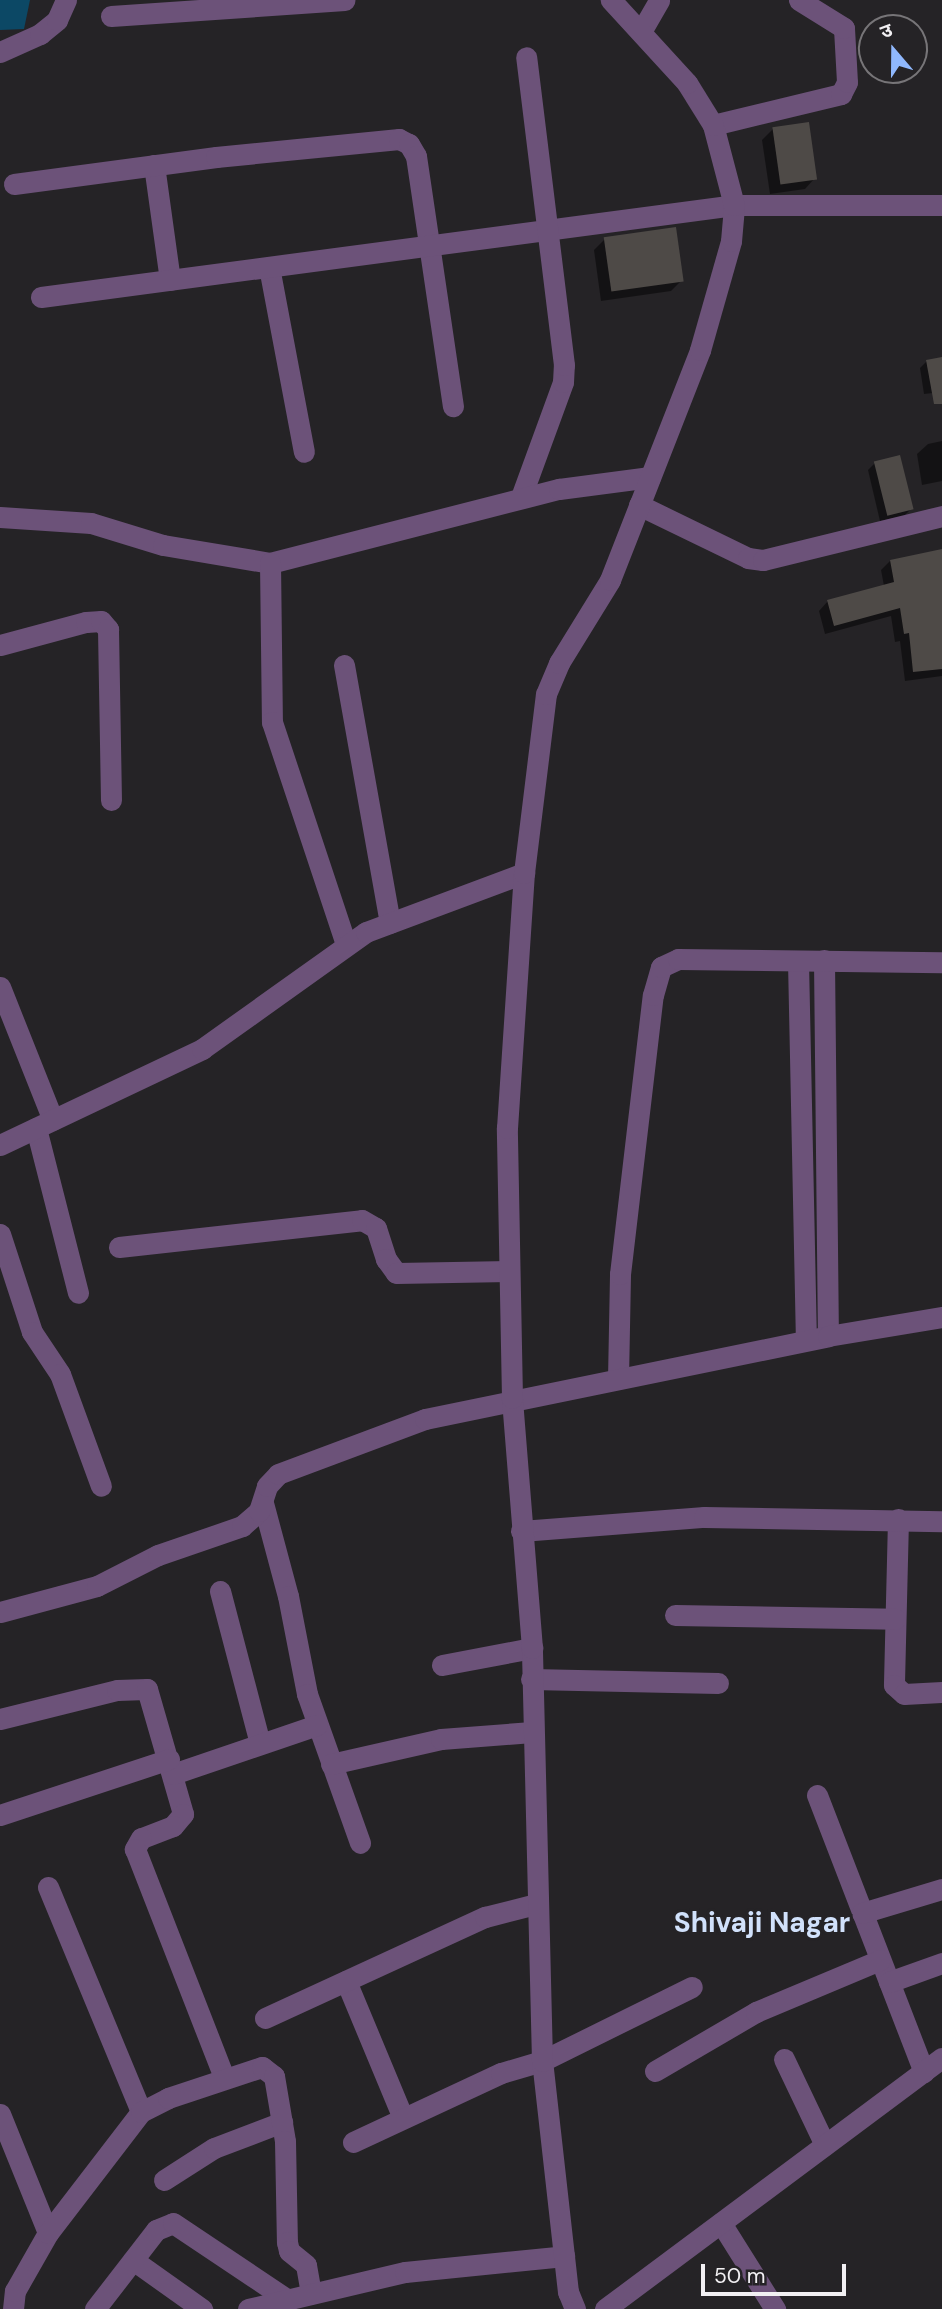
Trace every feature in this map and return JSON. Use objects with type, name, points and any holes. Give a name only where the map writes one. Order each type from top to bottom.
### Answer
[{"type":"street","points":[[0,52],[40,34],[57,20],[66,0]]},
{"type":"street","points":[[111,16],[176,6],[344,0]]},
{"type":"street","points":[[575,2309],[564,2256],[542,2061],[536,1904],[532,1648],[512,1398],[507,1128],[524,873],[546,694],[559,663],[601,598],[700,350],[731,241],[734,205],[713,125],[687,83],[642,30],[611,0]]},
{"type":"street","points":[[642,30],[659,0]]},
{"type":"street","points":[[713,125],[841,94],[847,82],[844,28],[799,0]]},
{"type":"street","points":[[521,497],[563,382],[563,337],[526,57]]},
{"type":"street","points":[[14,184],[154,165],[399,139],[409,144],[416,156],[453,406]]},
{"type":"street","points":[[154,165],[170,280]]},
{"type":"street","points":[[41,297],[734,205],[942,205]]},
{"type":"street","points":[[269,267],[304,452]]},
{"type":"street","points":[[0,517],[91,523],[163,545],[270,563],[521,497],[650,477]]},
{"type":"street","points":[[639,505],[748,558],[763,560],[942,516]]},
{"type":"street","points":[[270,563],[272,722],[346,944]]},
{"type":"street","points":[[0,645],[86,622],[101,621],[108,629],[111,800]]},
{"type":"street","points":[[344,665],[390,923]]},
{"type":"street","points":[[0,1145],[202,1049],[346,944],[390,923],[524,873]]},
{"type":"street","points":[[618,1379],[620,1274],[655,978],[661,967],[678,959],[942,962]]},
{"type":"street","points":[[824,960],[828,1336]]},
{"type":"street","points":[[798,961],[806,1340]]},
{"type":"street","points":[[0,987],[45,1124],[78,1293]]},
{"type":"street","points":[[801,1112],[826,1111]]},
{"type":"street","points":[[119,1247],[362,1220],[376,1228],[396,1273],[509,1271]]},
{"type":"street","points":[[0,1234],[32,1332],[60,1374],[101,1486]]},
{"type":"street","points":[[0,1612],[97,1586],[158,1555],[242,1526],[263,1503],[271,1480],[293,1467],[425,1419],[512,1398],[806,1340],[942,1317]]},
{"type":"street","points":[[263,1503],[317,1725],[360,1843]]},
{"type":"street","points":[[521,1531],[704,1517],[942,1521]]},
{"type":"street","points":[[898,1519],[893,1677],[897,1691],[942,1692]]},
{"type":"street","points":[[220,1591],[260,1744]]},
{"type":"street","points":[[675,1615],[895,1619]]},
{"type":"street","points":[[442,1665],[532,1648]]},
{"type":"street","points":[[531,1679],[718,1683]]},
{"type":"street","points":[[0,1719],[117,1690],[146,1689],[183,1814],[173,1826],[141,1838],[135,1849],[224,2077]]},
{"type":"street","points":[[0,1815],[260,1744],[317,1725]]},
{"type":"street","points":[[331,1764],[419,1742],[532,1732]]},
{"type":"street","points":[[817,1795],[924,2072]]},
{"type":"street","points":[[48,1887],[141,2112]]},
{"type":"street","points":[[862,1913],[942,1889]]},
{"type":"street","points":[[265,2018],[485,1917],[536,1904]]},
{"type":"street","points":[[655,2071],[756,2012],[880,1960]]},
{"type":"street","points":[[889,1982],[942,1963]]},
{"type":"street","points":[[346,1980],[403,2118]]},
{"type":"street","points":[[353,2142],[501,2073],[542,2061],[692,1987]]},
{"type":"street","points":[[605,2309],[942,2058]]},
{"type":"street","points":[[784,2059],[825,2145]]},
{"type":"street","points":[[13,2309],[15,2291],[48,2233],[141,2112],[224,2077],[253,2068],[269,2070],[282,2122],[287,2160],[287,2242],[289,2252],[306,2265],[311,2294]]},
{"type":"street","points":[[0,2114],[48,2233]]},
{"type":"street","points":[[164,2180],[214,2148],[282,2122]]},
{"type":"street","points":[[721,2223],[775,2309]]},
{"type":"street","points":[[95,2309],[156,2230],[181,2225],[288,2300]]},
{"type":"street","points":[[248,2309],[432,2268],[564,2256]]},
{"type":"street","points":[[133,2260],[202,2309]]},
{"type":"water","points":[[0,0],[30,0],[24,29],[0,30]]},
{"type":"building","points":[[809,122],[817,179],[780,185],[772,127]]},
{"type":"building","points":[[676,227],[684,281],[611,292],[604,237]]},
{"type":"building","points":[[942,357],[942,404],[934,404],[926,360]]},
{"type":"building","points":[[900,455],[914,509],[887,516],[874,462]]},
{"type":"building","points":[[942,549],[942,669],[913,672],[909,633],[904,634],[900,608],[834,626],[827,600],[894,582],[890,560]]},
{"type":"district","name":"Shivaji Nagar","points":[[762,1923]]}]
